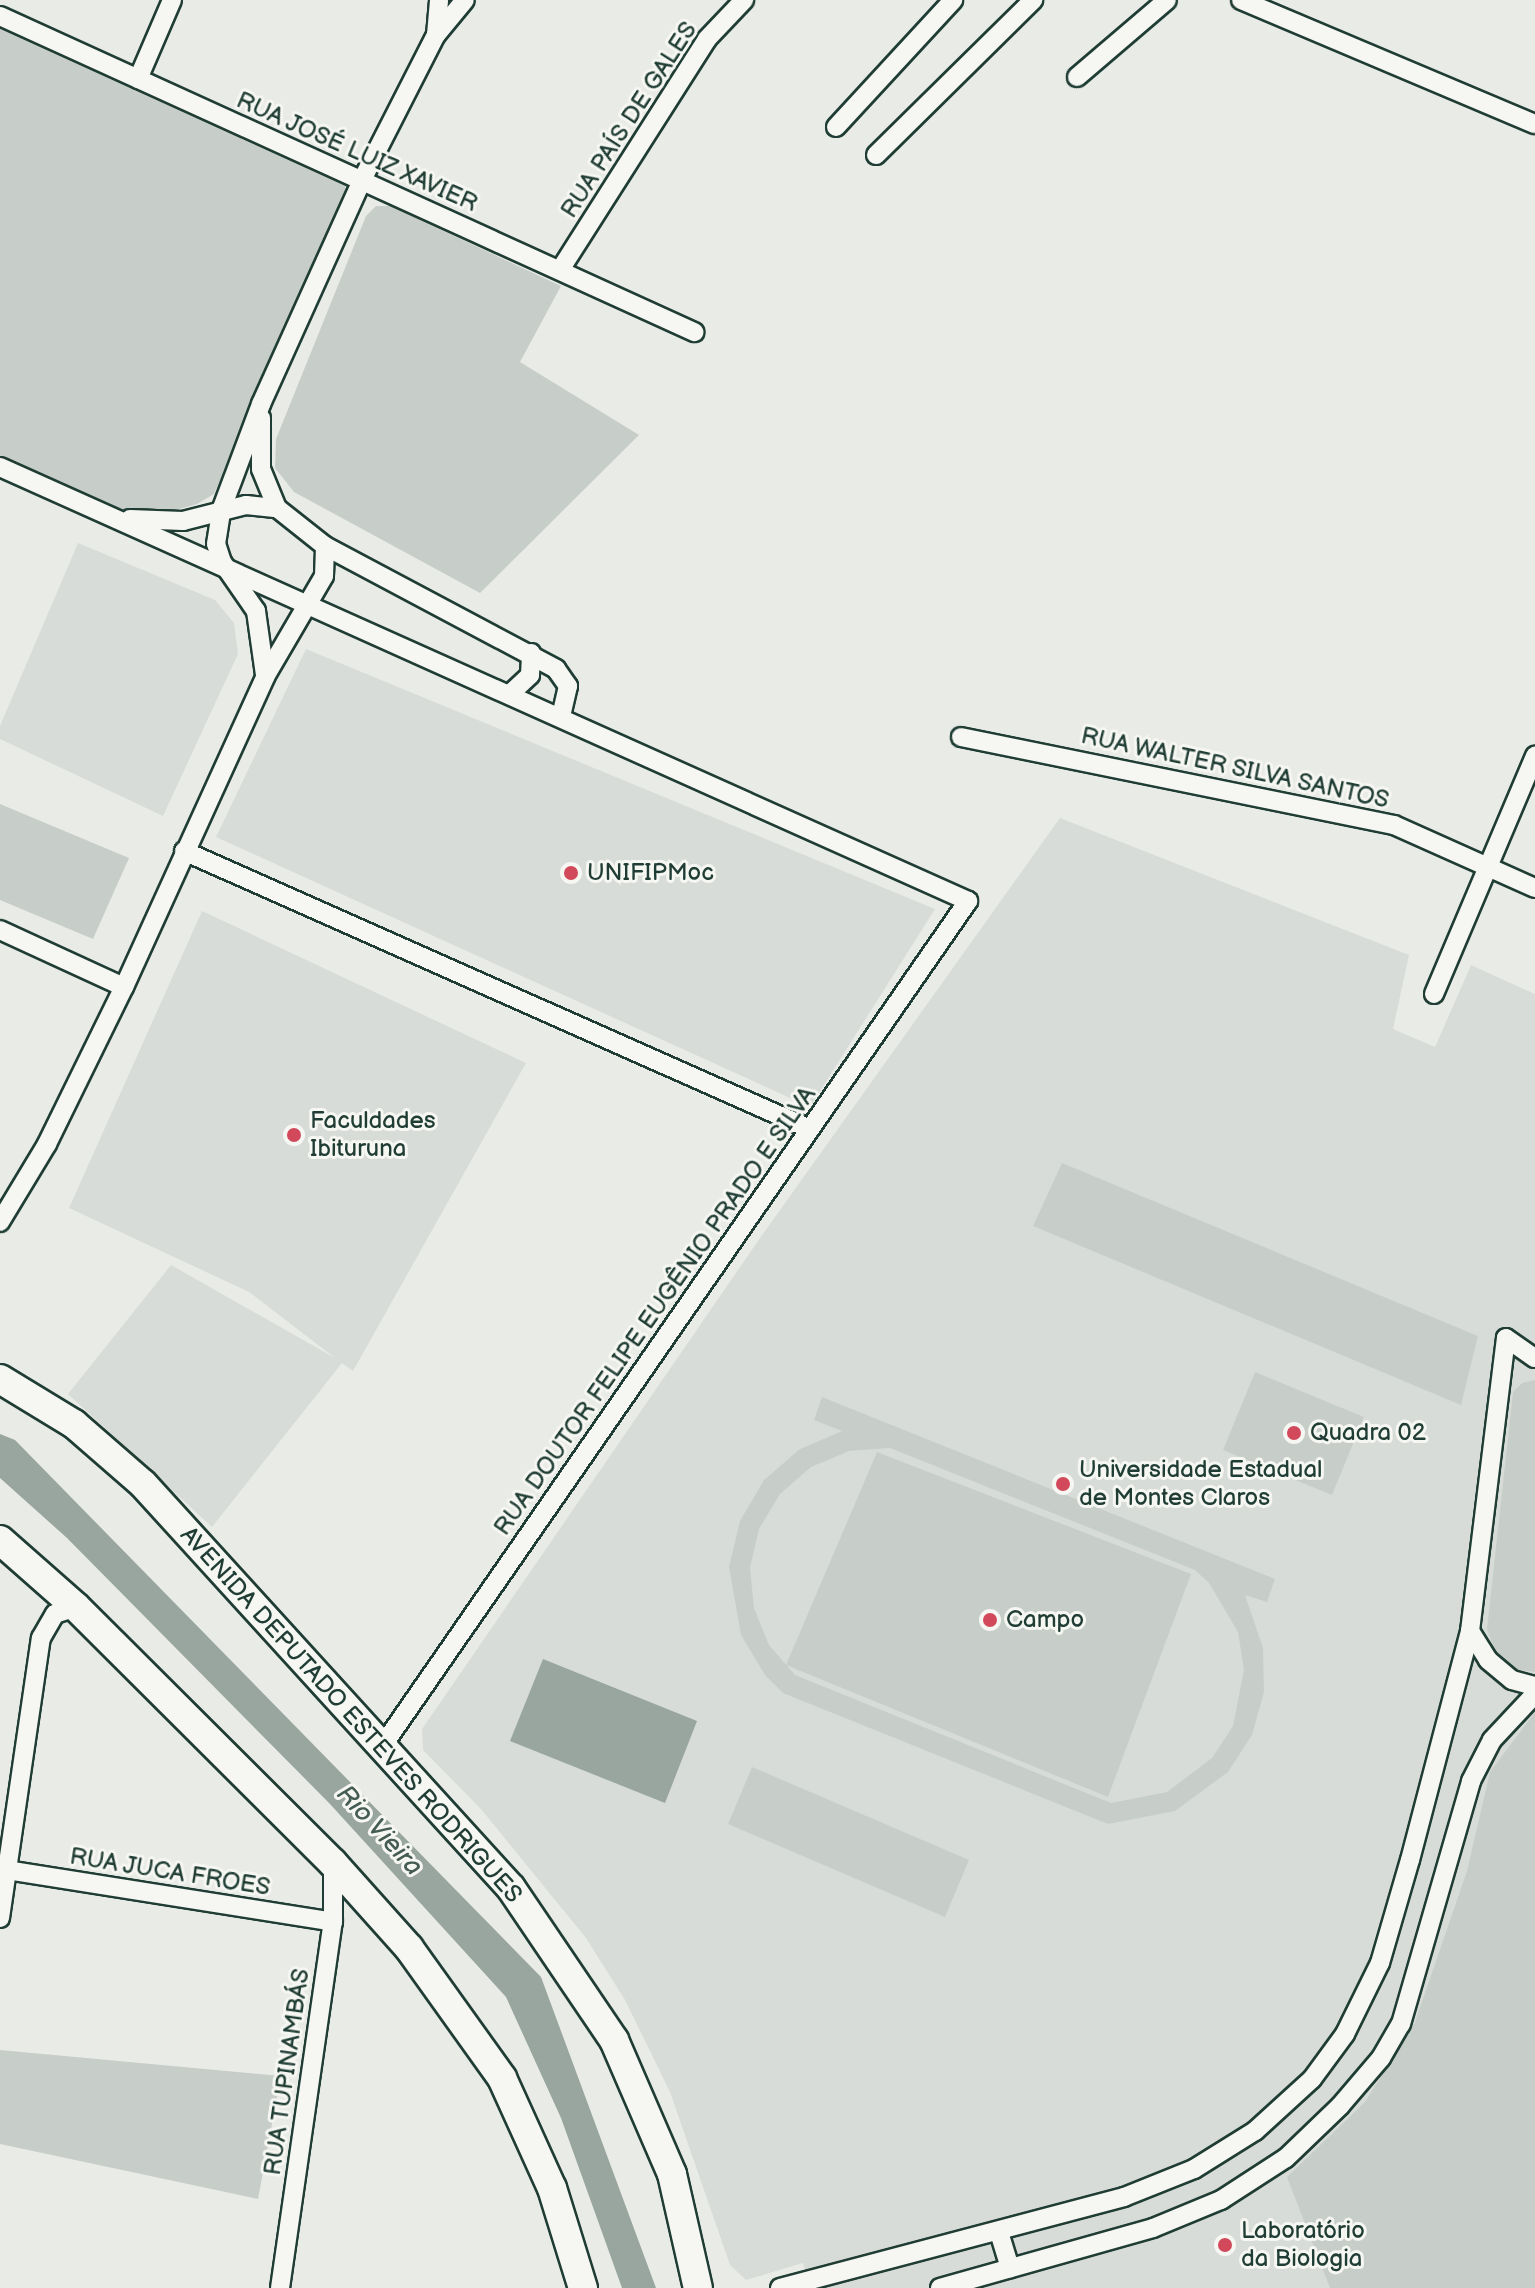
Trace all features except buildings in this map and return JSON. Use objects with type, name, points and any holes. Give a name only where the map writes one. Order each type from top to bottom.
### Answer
[{"type":"main road","name":"AVENIDA DEPUTADO ESTEVES RODRIGUES","points":[[0,1379],[74,1424],[143,1484],[511,1888],[614,2040],[672,2174],[698,2288]]},
{"type":"main road","points":[[0,1540],[76,1607],[333,1863],[409,1948],[502,2078],[552,2188],[583,2288]]},
{"type":"street","points":[[138,79],[172,0]]},
{"type":"street","points":[[436,35],[439,0]]},
{"type":"street","points":[[265,677],[256,611],[216,544],[222,508],[261,404],[362,180],[436,35],[465,0]]},
{"type":"street","name":"RUA PAÍS DE GALES","points":[[560,270],[707,39],[744,0]]},
{"type":"street","points":[[836,127],[953,0]]},
{"type":"street","points":[[876,155],[1033,0]]},
{"type":"street","points":[[1077,77],[1167,0]]},
{"type":"street","points":[[1241,0],[1535,124]]},
{"type":"street","name":"RUA JOSÉ LUIZ XAVIER","points":[[0,16],[694,332]]},
{"type":"street","points":[[0,467],[232,574],[304,602],[561,716],[568,686],[556,669],[325,546],[277,508],[261,469],[261,404]]},
{"type":"street","points":[[98,512],[149,524],[183,521],[222,508],[277,508]]},
{"type":"street","points":[[0,1222],[47,1144],[124,987],[265,677],[304,602],[324,576],[325,546]]},
{"type":"street","points":[[511,693],[530,675],[531,653]]},
{"type":"street","name":"RUA DOUTOR FELIPE EUGÊNIO PRADO E SILVA","points":[[381,1748],[968,901],[561,716]]},
{"type":"street","name":"RUA WALTER SILVA SANTOS","points":[[961,737],[1394,825],[1535,888]]},
{"type":"street","points":[[1434,994],[1484,866],[1535,756]]},
{"type":"street","points":[[184,851],[810,1129]]},
{"type":"street","points":[[0,930],[124,987]]},
{"type":"street","points":[[780,2288],[1124,2197],[1194,2169],[1255,2131],[1312,2079],[1345,2034],[1380,1963],[1470,1631],[1506,1338],[1535,1358]]},
{"type":"street","points":[[0,1918],[4,1870],[41,1638],[55,1614],[76,1607]]},
{"type":"street","points":[[1470,1631],[1488,1660],[1512,1680],[1535,1686]]},
{"type":"street","points":[[940,2288],[1153,2228],[1221,2200],[1286,2158],[1340,2106],[1381,2058],[1401,2024],[1471,1781],[1492,1740],[1535,1694]]},
{"type":"street","name":"RUA TUPINAMBÁS","points":[[280,2288],[333,1922],[333,1863]]},
{"type":"street","name":"RUA JUCA FROES","points":[[4,1870],[333,1922]]},
{"type":"street","points":[[999,2232],[1010,2268]]},
{"type":"shaded area","points":[[0,29],[345,186],[346,195],[214,494],[197,504],[158,515],[118,511],[0,458]]},
{"type":"shaded area","points":[[376,206],[390,206],[561,286],[520,362],[639,435],[480,593],[294,492],[275,468],[276,439],[366,216]]},
{"type":"shaded area","points":[[78,543],[215,600],[234,623],[238,654],[163,816],[0,739],[0,726]]},
{"type":"shaded area","name":"UNIFIPMoc","points":[[306,649],[935,909],[810,1107],[216,837]]},
{"type":"shaded area","points":[[0,804],[129,858],[93,939],[0,900]]},
{"type":"shaded area","name":"Universidade Estadual de Montes Claros","points":[[1060,818],[1409,955],[1393,1029],[1435,1047],[1471,965],[1535,994],[1535,2288],[810,2288],[803,2263],[746,2280],[730,2265],[670,2092],[625,2000],[586,1938],[481,1809],[423,1750],[422,1729],[760,1238]]},
{"type":"shaded area","name":"Faculdades Ibituruna","points":[[202,911],[526,1063],[353,1371],[342,1363],[212,1527],[68,1394],[171,1265],[335,1358],[249,1292],[69,1208]]},
{"type":"shaded area","points":[[1062,1163],[1478,1336],[1461,1405],[1033,1226]]},
{"type":"shaded area","name":"Quadra 02","points":[[1255,1372],[1364,1417],[1332,1495],[1223,1450]]},
{"type":"shaded area","points":[[1535,1380],[1535,1672],[1513,1669],[1496,1654],[1487,1629],[1513,1392],[1522,1383]]},
{"type":"shaded area","points":[[822,1397],[1275,1579],[1267,1602],[1245,1595],[1263,1648],[1264,1692],[1252,1735],[1228,1772],[1175,1811],[1108,1824],[783,1693],[765,1675],[741,1635],[729,1567],[740,1521],[764,1480],[800,1449],[842,1431],[814,1420]],"holes":[[[890,1448],[1195,1570],[1209,1583],[1238,1632],[1244,1670],[1233,1726],[1212,1758],[1167,1792],[1111,1803],[795,1675],[769,1645],[754,1608],[750,1568],[759,1529],[780,1494],[811,1467],[849,1451]]]},
{"type":"shaded area","name":"Campo","points":[[877,1452],[1191,1574],[1108,1797],[786,1665]]},
{"type":"shaded area","points":[[1535,1712],[1535,2288],[1330,2288],[1287,2177],[1365,2102],[1415,2022],[1467,1871],[1490,1772]]},
{"type":"shaded area","points":[[752,1767],[969,1860],[945,1917],[728,1824]]},
{"type":"shaded area","points":[[0,2050],[281,2076],[258,2199],[0,2144]]},
{"type":"water","name":"Rio Vieira","points":[[0,1434],[15,1440],[541,1977],[656,2288],[622,2288],[561,2118],[506,1997],[330,1804],[67,1538],[0,1478]]},
{"type":"water","points":[[543,1659],[697,1721],[665,1803],[510,1741]]},
{"type":"place","name":"UNIFIPMoc","points":[[571,873]]},
{"type":"place","name":"Faculdades Ibituruna","points":[[294,1135]]},
{"type":"place","name":"Quadra 02","points":[[1294,1433]]},
{"type":"place","name":"Universidade Estadual de Montes Claros","points":[[1063,1484]]},
{"type":"place","name":"Campo","points":[[990,1620]]},
{"type":"place","name":"Laboratório da Biologia","points":[[1225,2245]]}]
